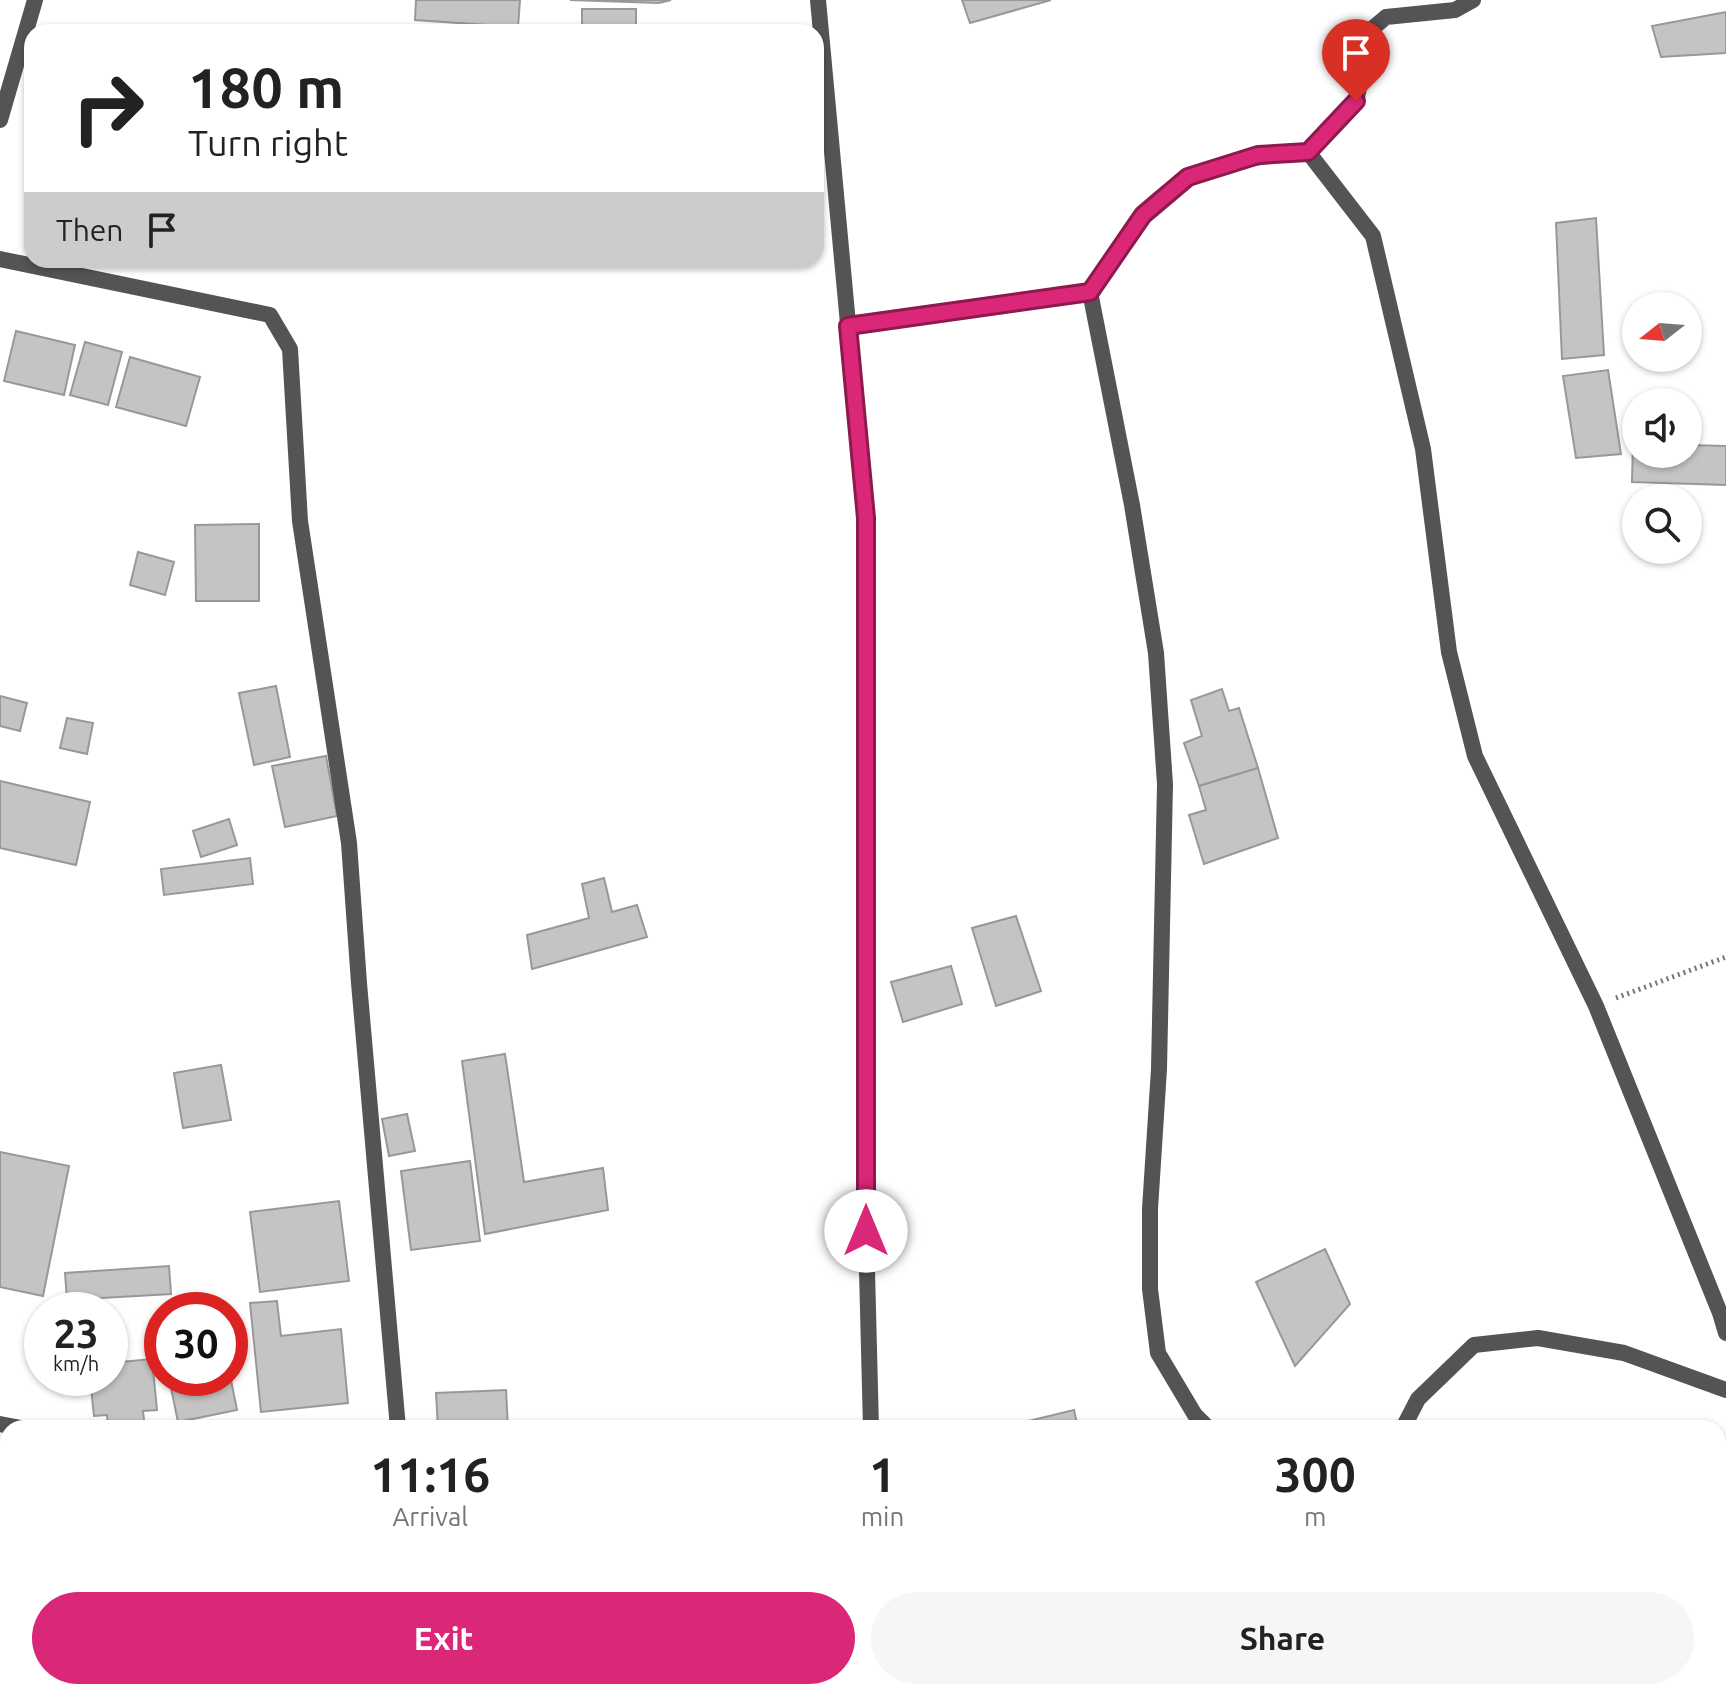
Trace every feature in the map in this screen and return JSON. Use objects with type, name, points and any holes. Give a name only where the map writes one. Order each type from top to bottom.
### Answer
[{"type":"street","points":[[28,24],[35,0]]},
{"type":"street","points":[[818,0],[820,24]]},
{"type":"street","points":[[1200,1420],[1158,1353],[1150,1289],[1150,1209],[1159,1069],[1165,784],[1156,653],[1132,505],[1090,292],[1143,215],[1188,177],[1258,155],[1308,152],[1356,101],[1373,28],[1386,17],[1455,10],[1473,0]]},
{"type":"street","points":[[0,120],[24,38]]},
{"type":"street","points":[[824,65],[866,518],[866,1231],[871,1420]]},
{"type":"street","points":[[1308,152],[1373,236],[1423,449],[1449,652],[1475,756],[1596,1006],[1726,1333]]},
{"type":"street","points":[[0,259],[24,264]]},
{"type":"street","points":[[43,268],[270,315],[290,349],[300,521],[349,843],[397,1420]]},
{"type":"street","points":[[848,326],[1090,292]]},
{"type":"street","points":[[1407,1420],[1418,1399],[1474,1345],[1525,1339],[1538,1338],[1624,1353],[1726,1390]]},
{"type":"path","points":[[1596,1006],[1726,957]]},
{"type":"building","points":[[416,0],[520,0],[518,24],[415,20]]},
{"type":"building","points":[[570,0],[671,0],[659,3]]},
{"type":"building","points":[[962,0],[1051,0],[970,23]]},
{"type":"building","points":[[582,9],[636,9],[636,24],[582,24]]},
{"type":"building","points":[[1726,12],[1726,53],[1661,57],[1652,26]]},
{"type":"building","points":[[1596,218],[1604,355],[1562,359],[1556,223]]},
{"type":"building","points":[[16,331],[75,345],[64,395],[4,381]]},
{"type":"building","points":[[85,342],[122,352],[108,405],[70,395]]},
{"type":"building","points":[[130,357],[200,377],[186,426],[116,407]]},
{"type":"building","points":[[1608,370],[1621,454],[1576,458],[1563,376]]},
{"type":"building","points":[[1702,445],[1726,446],[1726,485],[1632,482],[1632,468],[1702,468]]},
{"type":"building","points":[[259,524],[259,601],[196,601],[195,525]]},
{"type":"building","points":[[138,552],[174,562],[165,595],[130,585]]},
{"type":"building","points":[[276,686],[290,757],[254,765],[239,693]]},
{"type":"building","points":[[1222,689],[1229,711],[1239,708],[1258,768],[1199,786],[1184,743],[1202,736],[1191,700]]},
{"type":"building","points":[[0,696],[27,703],[20,731],[0,726]]},
{"type":"building","points":[[67,718],[93,723],[87,754],[60,748]]},
{"type":"building","points":[[326,756],[337,816],[285,827],[272,766]]},
{"type":"building","points":[[1258,768],[1278,838],[1204,864],[1189,815],[1206,810],[1199,786]]},
{"type":"building","points":[[0,781],[90,802],[76,865],[0,848]]},
{"type":"building","points":[[229,819],[237,845],[201,857],[193,831]]},
{"type":"building","points":[[250,858],[253,884],[164,895],[161,869]]},
{"type":"building","points":[[604,878],[612,912],[637,905],[647,937],[532,969],[527,935],[589,918],[582,884]]},
{"type":"building","points":[[1016,916],[1041,991],[996,1006],[972,928]]},
{"type":"building","points":[[951,966],[962,1004],[903,1022],[891,982]]},
{"type":"building","points":[[505,1054],[524,1182],[603,1168],[608,1210],[485,1234],[462,1061]]},
{"type":"building","points":[[221,1065],[231,1120],[183,1128],[174,1073]]},
{"type":"building","points":[[407,1114],[415,1151],[389,1156],[382,1119]]},
{"type":"building","points":[[0,1152],[69,1166],[44,1292],[0,1287]]},
{"type":"building","points":[[470,1161],[480,1241],[411,1250],[401,1171]]},
{"type":"building","points":[[339,1201],[349,1281],[260,1292],[250,1212]]},
{"type":"building","points":[[1325,1249],[1350,1304],[1295,1366],[1256,1282]]},
{"type":"building","points":[[169,1266],[171,1292],[144,1292],[144,1296],[128,1296],[128,1292],[66,1292],[65,1273]]},
{"type":"building","points":[[277,1301],[281,1336],[341,1329],[348,1403],[261,1412],[250,1303]]},
{"type":"building","points":[[144,1360],[144,1396],[156,1396],[157,1410],[143,1411],[144,1420],[107,1420],[107,1415],[94,1416],[92,1396],[128,1396],[128,1361]]},
{"type":"building","points":[[506,1390],[508,1420],[438,1420],[436,1393]]},
{"type":"building","points":[[173,1396],[234,1396],[237,1410],[178,1420]]},
{"type":"building","points":[[1074,1410],[1076,1420],[1033,1420]]},
{"type":"route","points":[[866,1231],[866,518],[848,326],[1090,292],[1143,215],[1188,177],[1258,155],[1308,152],[1356,101]]}]
